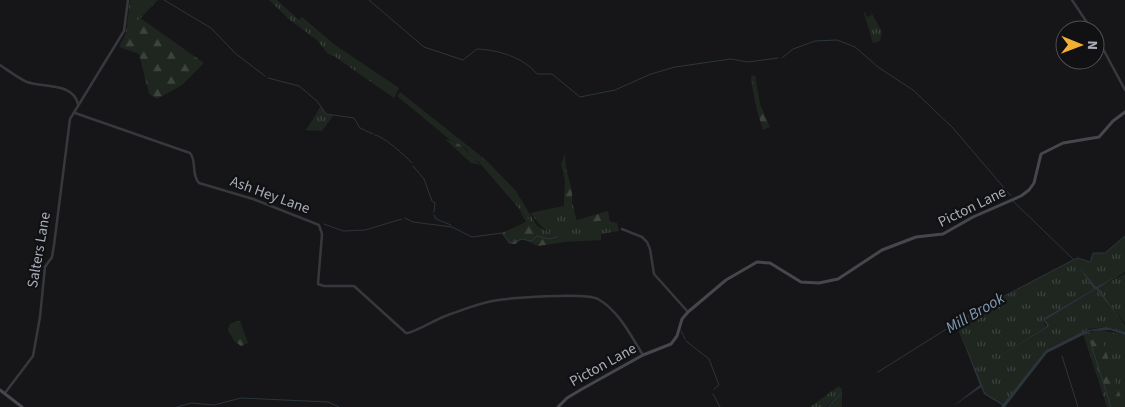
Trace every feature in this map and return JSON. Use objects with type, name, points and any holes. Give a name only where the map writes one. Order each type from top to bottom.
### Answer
[{"type":"street","name":"Salters Lane","points":[[5,393],[33,356],[40,317],[45,267],[52,253],[68,123],[124,32],[128,0]]},
{"type":"street","points":[[1072,0],[1085,20]]},
{"type":"street","points":[[1105,53],[1125,90]]},
{"type":"street","points":[[0,65],[27,82],[63,88],[76,97],[79,105]]},
{"type":"street","name":"Picton Lane","points":[[558,407],[574,393],[643,355],[674,342],[682,319],[688,312],[726,280],[757,262],[770,263],[796,281],[819,284],[845,275],[882,250],[916,237],[943,234],[1029,190],[1034,183],[1039,156],[1044,151],[1066,143],[1099,137],[1112,121],[1125,112]]},
{"type":"street","name":"Ash Hey Lane","points":[[75,113],[190,153],[193,158],[195,178],[198,183],[253,199],[319,225],[322,234],[318,284],[324,286],[354,286],[406,333],[415,332],[432,320],[491,302],[511,299],[593,297],[608,306],[621,320],[643,355]]},
{"type":"street","points":[[622,229],[642,237],[647,242],[654,274],[688,312]]},
{"type":"street","points":[[0,390],[22,407]]},
{"type":"green space","points":[[130,0],[158,0],[126,33]]},
{"type":"green space","points":[[269,0],[277,0],[299,20],[302,17],[335,45],[399,88],[394,98],[334,56],[328,54],[317,40],[291,21]]},
{"type":"green space","points":[[870,10],[882,32],[880,41],[873,43],[864,13],[867,17],[872,15]]},
{"type":"green space","points":[[140,18],[204,63],[182,85],[157,99],[149,94],[139,54],[119,47],[126,33]]},
{"type":"green space","points":[[755,75],[760,104],[770,127],[763,130],[752,83],[751,76]]},
{"type":"green space","points":[[400,92],[487,161],[516,191],[537,226],[551,233],[541,226],[530,213],[564,206],[564,200],[572,202],[577,222],[576,227],[603,220],[617,223],[619,231],[601,234],[601,240],[565,242],[563,237],[552,240],[538,236],[540,233],[478,161],[471,160],[467,149],[449,139],[397,96]]},
{"type":"green space","points":[[321,106],[326,114],[333,116],[322,131],[306,130]]},
{"type":"green space","points":[[445,139],[462,146],[468,152],[471,160],[475,160],[481,165],[471,163]]},
{"type":"green space","points":[[566,152],[565,158],[572,202],[564,200],[565,180],[561,164]]},
{"type":"green space","points":[[519,209],[540,233],[539,236],[552,240],[563,237],[565,242],[538,246],[523,239],[515,244],[509,244],[502,233],[526,222]]},
{"type":"green space","points":[[608,211],[610,222],[603,220],[576,228],[577,220]]},
{"type":"green space","points":[[1125,236],[1125,272],[1096,287],[1077,264],[1094,289],[1046,317],[1043,320],[1046,327],[982,365],[1048,327],[1045,320],[1096,289],[1125,325],[1125,332],[1106,327],[1089,329],[1049,348],[1003,404],[985,393],[976,370],[980,366],[976,369],[955,324],[1073,260],[1078,258],[1090,262],[1093,253],[1105,253]]},
{"type":"green space","points":[[1125,274],[1125,323],[1097,288]]},
{"type":"green space","points":[[240,321],[248,343],[241,346],[234,341],[228,329],[230,324]]},
{"type":"green space","points":[[1100,330],[1125,335],[1125,407],[1107,407],[1083,334]]},
{"type":"green space","points":[[1101,336],[1124,407],[1111,407],[1090,341]]},
{"type":"green space","points":[[839,386],[842,389],[842,407],[828,407],[833,400],[826,407],[810,407]]},
{"type":"shaded area","points":[[1077,264],[1096,287],[1125,272],[1098,288],[1125,325],[1096,289],[1045,320],[1049,325],[1048,327],[982,366],[1046,327],[1047,325],[1043,320],[1046,317],[1094,289]]},
{"type":"shaded area","points":[[1106,327],[1125,332],[1125,335],[1110,330],[1091,331],[1047,353],[1005,407],[1001,407],[1002,405],[984,394],[981,387],[952,407],[980,385],[958,328],[975,368],[980,366],[976,370],[985,393],[1003,404],[1046,350],[1084,331]]},
{"type":"waterway","points":[[164,0],[211,28],[236,54],[265,76]]},
{"type":"waterway","points":[[369,0],[424,47],[463,60],[477,49],[502,53],[525,63],[537,74],[552,74],[580,97],[615,90],[651,74],[675,67],[731,59],[748,62],[778,58]]},
{"type":"waterway","points":[[782,58],[793,49],[815,41],[837,40],[855,47],[878,67],[913,90],[953,128],[1011,196]]},
{"type":"waterway","points":[[268,78],[299,86],[317,101],[326,114],[354,118],[360,128],[373,134]]},
{"type":"waterway","points":[[375,135],[389,143],[412,163]]},
{"type":"waterway","points":[[413,166],[424,179],[432,201],[435,203],[434,212]]},
{"type":"waterway","points":[[1013,201],[1073,259]]},
{"type":"waterway","points":[[434,215],[436,219],[451,225]]},
{"type":"waterway","points":[[405,218],[413,222],[452,227],[472,237],[502,233],[510,243],[522,239],[531,241],[537,236],[549,239],[558,237]]},
{"type":"waterway","points":[[324,224],[343,231],[365,230],[402,219]]},
{"type":"waterway","name":"Mill Brook","points":[[878,372],[972,313],[1073,260],[1078,258],[1090,262],[1093,253],[1105,253],[1125,236]]},
{"type":"waterway","points":[[681,331],[685,339]]},
{"type":"waterway","points":[[686,341],[709,359],[719,385],[714,389]]},
{"type":"waterway","points":[[1090,341],[1111,407]]},
{"type":"waterway","points":[[1062,356],[1078,407]]},
{"type":"waterway","name":"Mill Brook","points":[[828,407],[842,393]]},
{"type":"waterway","points":[[713,394],[720,407]]},
{"type":"waterway","points":[[177,407],[191,403],[214,405],[241,398],[328,402],[339,407]]}]
